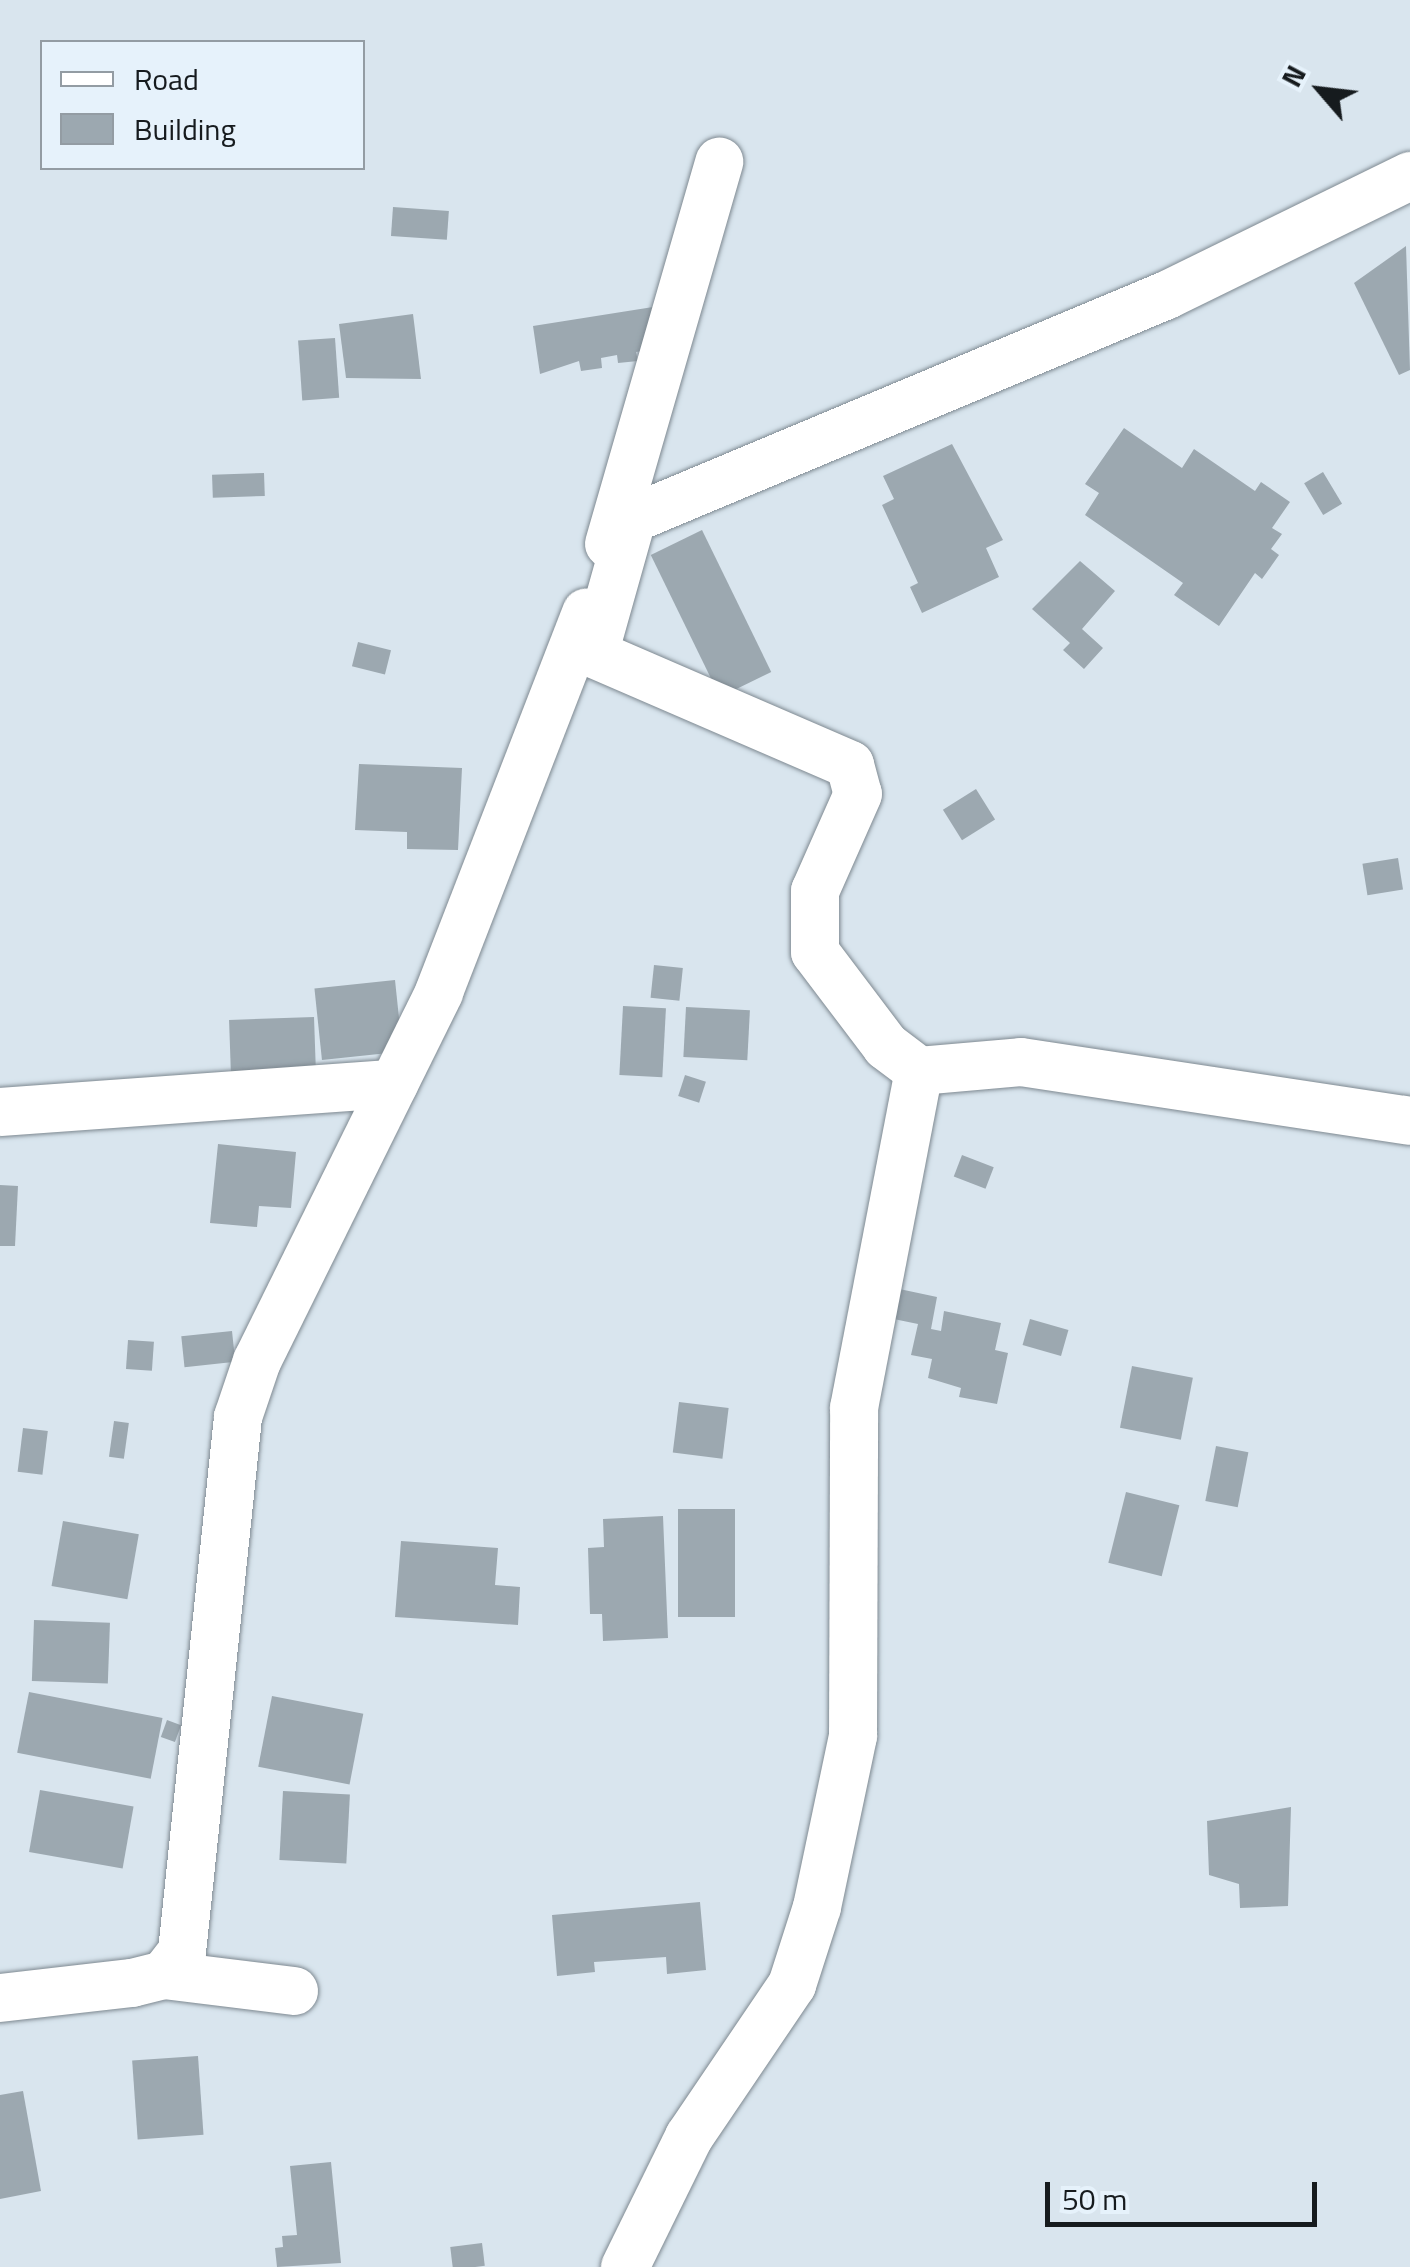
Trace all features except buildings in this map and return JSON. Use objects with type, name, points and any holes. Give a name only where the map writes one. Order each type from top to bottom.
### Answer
[{"type":"street","points":[[164,1974],[182,1952],[192,1912],[238,1417],[257,1361],[394,1084],[562,686],[652,410],[719,162]]},
{"type":"street","points":[[1410,176],[1166,295],[632,520],[594,654],[850,765],[858,794],[815,891],[815,952],[886,1046],[919,1071],[1020,1062],[1410,1121]]},
{"type":"street","points":[[625,2267],[689,2138],[792,1985],[817,1907],[853,1736],[854,1408],[919,1071]]},
{"type":"street","points":[[0,1112],[394,1084]]},
{"type":"street","points":[[0,1998],[164,1974],[294,1991]]}]
